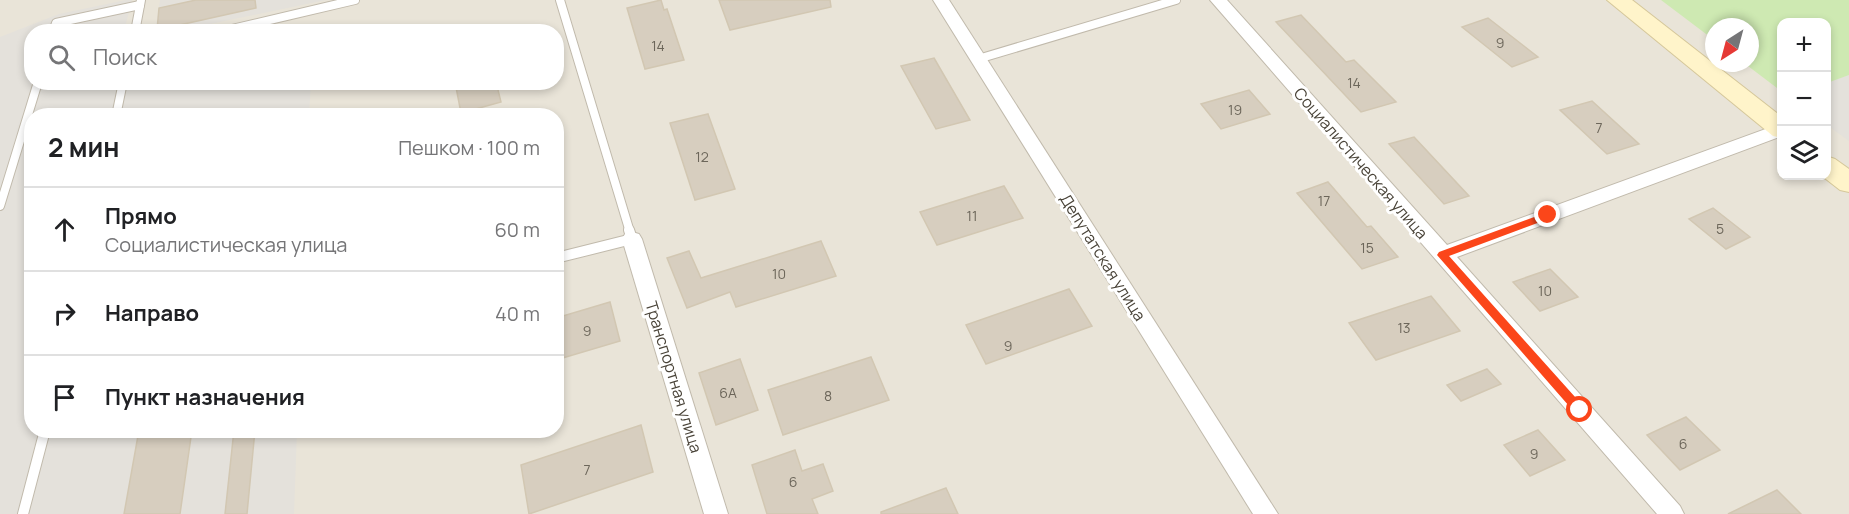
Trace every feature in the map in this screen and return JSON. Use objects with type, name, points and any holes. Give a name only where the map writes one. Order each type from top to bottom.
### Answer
[{"type":"main road","points":[[1618,0],[1777,126]]},
{"type":"main road","points":[[1831,168],[1849,183]]},
{"type":"street","name":"Депутатская улица","points":[[941,0],[1266,514]]},
{"type":"street","name":"Социалистическая улица","points":[[1218,0],[1672,514]]},
{"type":"street","points":[[1442,255],[1777,130]]},
{"type":"street","name":"Транспортная улица","points":[[632,239],[716,514]]},
{"type":"lane","points":[[253,24],[355,0]]},
{"type":"lane","points":[[560,0],[632,239],[564,256]]},
{"type":"lane","points":[[978,59],[1176,0]]},
{"type":"lane","points":[[56,24],[141,2],[137,24]]},
{"type":"lane","points":[[30,108],[36,90]]},
{"type":"lane","points":[[118,108],[121,90]]},
{"type":"lane","points":[[0,206],[24,128]]},
{"type":"lane","points":[[23,514],[43,438]]},
{"type":"shaded area","points":[[0,0],[1849,0],[1849,514],[0,514]]},
{"type":"shaded area","points":[[132,0],[126,24],[33,24],[59,14]]},
{"type":"shaded area","points":[[160,0],[326,0],[210,24],[156,24]]},
{"type":"shaded area","points":[[24,28],[24,90],[311,90],[309,108],[24,108],[24,438],[297,438],[294,514],[0,514],[0,37]]},
{"type":"shaded area","points":[[1849,75],[1849,141],[1831,128],[1831,81]]},
{"type":"green space","points":[[1661,0],[1849,0],[1849,75],[1831,82],[1831,18],[1777,18],[1777,88],[1756,72],[1759,72],[1759,18],[1705,18],[1705,33]]},
{"type":"building","points":[[196,0],[255,0],[256,8],[184,24],[158,24],[159,8]]},
{"type":"building","points":[[661,0],[664,10],[667,9],[684,60],[645,69],[627,8]]},
{"type":"building","points":[[719,0],[830,0],[831,7],[730,30]]},
{"type":"building","points":[[1301,15],[1346,62],[1354,60],[1396,102],[1361,112],[1276,22]]},
{"type":"building","points":[[1488,18],[1538,57],[1512,67],[1462,27]]},
{"type":"building","points":[[934,58],[970,120],[936,129],[901,66]]},
{"type":"building","points":[[457,90],[498,90],[501,102],[479,108],[460,108]]},
{"type":"building","points":[[1249,90],[1270,114],[1221,129],[1201,104]]},
{"type":"building","points":[[1592,101],[1639,144],[1607,154],[1560,110]]},
{"type":"building","points":[[708,114],[735,189],[695,200],[670,123]]},
{"type":"building","points":[[1414,137],[1469,196],[1444,204],[1389,144]]},
{"type":"building","points":[[1328,182],[1367,227],[1371,226],[1398,257],[1362,269],[1297,193]]},
{"type":"building","points":[[1004,186],[1023,218],[937,245],[920,212]]},
{"type":"building","points":[[1713,208],[1750,237],[1726,249],[1689,219]]},
{"type":"building","points":[[821,241],[836,276],[736,307],[730,292],[687,308],[667,258],[689,251],[701,278]]},
{"type":"building","points":[[1550,269],[1578,297],[1540,311],[1513,282]]},
{"type":"building","points":[[1069,289],[1092,326],[986,364],[966,325]]},
{"type":"building","points":[[1431,296],[1460,331],[1376,360],[1349,323]]},
{"type":"building","points":[[610,302],[620,341],[564,358],[564,316]]},
{"type":"building","points":[[871,357],[889,400],[783,435],[768,390]]},
{"type":"building","points":[[740,359],[758,410],[716,425],[699,373]]},
{"type":"building","points":[[1487,369],[1501,384],[1461,401],[1447,385]]},
{"type":"building","points":[[1686,417],[1720,450],[1680,470],[1647,435]]},
{"type":"building","points":[[641,425],[653,472],[529,514],[521,465]]},
{"type":"building","points":[[1538,430],[1565,460],[1530,476],[1504,445]]},
{"type":"building","points":[[138,438],[191,438],[180,514],[124,514]]},
{"type":"building","points":[[233,438],[254,438],[247,514],[225,514]]},
{"type":"building","points":[[795,450],[802,471],[823,464],[833,491],[812,499],[818,514],[767,514],[752,465]]},
{"type":"building","points":[[946,488],[958,514],[881,514],[881,512]]},
{"type":"building","points":[[1777,490],[1801,514],[1728,514]]},
{"type":"route","points":[[1548,215],[1442,255],[1580,410]]}]
